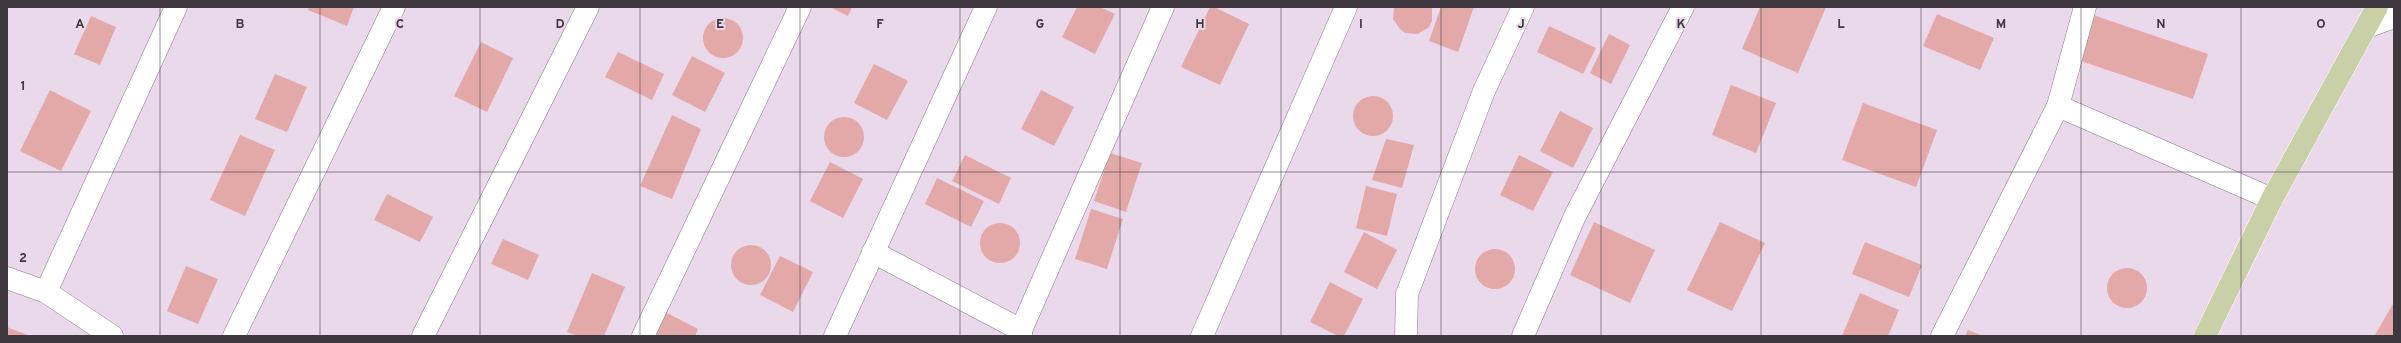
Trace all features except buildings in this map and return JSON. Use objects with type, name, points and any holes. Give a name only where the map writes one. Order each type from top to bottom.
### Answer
[{"type":"main road","points":[[2205,336],[2272,200],[2377,7]]},
{"type":"street","points":[[46,292],[176,7]]},
{"type":"street","points":[[234,336],[394,7]]},
{"type":"street","points":[[423,336],[588,7]]},
{"type":"street","points":[[642,336],[800,7]]},
{"type":"street","points":[[834,336],[986,7]]},
{"type":"street","points":[[873,252],[1021,333],[1163,7]]},
{"type":"street","points":[[1202,336],[1346,7]]},
{"type":"street","points":[[1406,336],[1407,294],[1484,91],[1523,7]]},
{"type":"street","points":[[1523,336],[1575,216],[1683,7]]},
{"type":"street","points":[[1942,336],[2058,106],[2085,7]]},
{"type":"street","points":[[2367,27],[2394,17]]},
{"type":"street","points":[[2058,106],[2272,200]]},
{"type":"street","points":[[7,278],[46,292],[112,336]]}]
